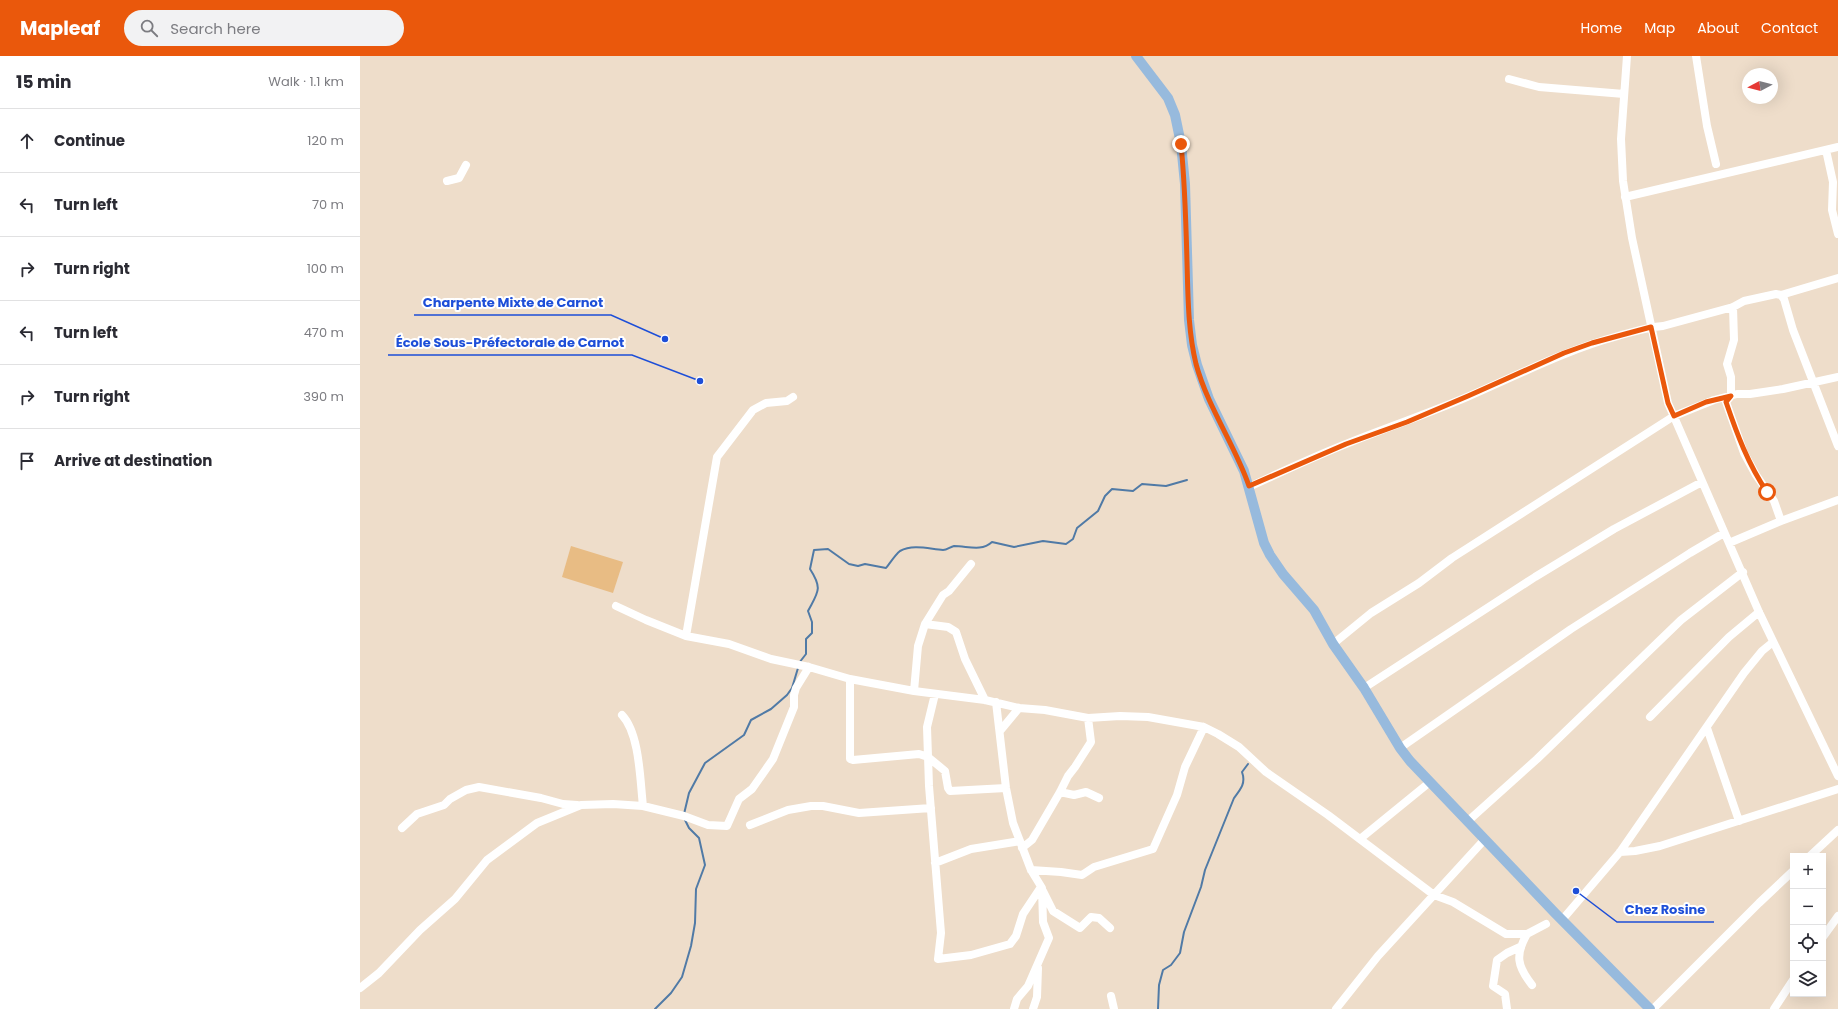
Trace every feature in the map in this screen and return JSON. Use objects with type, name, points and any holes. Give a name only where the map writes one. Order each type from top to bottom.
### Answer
[{"type":"main road","points":[[1136,56],[1168,98],[1175,115],[1180,139],[1185,184],[1189,320],[1192,345],[1197,365],[1209,399],[1244,472],[1264,543],[1270,555],[1283,574],[1314,610],[1333,644],[1364,688],[1400,748],[1430,782],[1562,920],[1650,1009]]},
{"type":"street","points":[[1627,56],[1621,139],[1625,197],[1632,238],[1668,403],[1724,533],[1743,572],[1759,612],[1838,776]]},
{"type":"street","points":[[1696,56],[1707,126],[1716,164]]},
{"type":"street","points":[[1509,79],[1539,87],[1624,94]]},
{"type":"street","points":[[1625,197],[1838,147]]},
{"type":"street","points":[[1826,150],[1833,182],[1832,210],[1838,234]]},
{"type":"street","points":[[447,181],[460,178],[466,165]]},
{"type":"street","points":[[1249,486],[1346,444],[1407,422],[1564,353],[1592,343],[1733,307],[1744,301],[1776,294],[1781,295],[1838,278]]},
{"type":"street","points":[[1781,295],[1784,299],[1793,330],[1838,446]]},
{"type":"street","points":[[1733,307],[1734,340],[1727,364],[1731,377],[1731,396],[1726,402],[1744,452],[1756,476],[1774,501],[1781,521]]},
{"type":"street","points":[[1333,644],[1371,613],[1419,583],[1452,558],[1674,416],[1706,402],[1731,396],[1750,394],[1838,377]]},
{"type":"street","points":[[686,636],[717,457],[753,410],[766,403],[787,401],[793,397]]},
{"type":"street","points":[[1364,688],[1608,533],[1702,482]]},
{"type":"street","points":[[1729,543],[1781,521],[1838,500]]},
{"type":"street","points":[[1400,748],[1577,625],[1690,552],[1724,533]]},
{"type":"street","points":[[914,691],[918,646],[925,624],[943,595],[949,591],[971,564]]},
{"type":"street","points":[[1468,821],[1537,759],[1681,620],[1743,572]]},
{"type":"street","points":[[616,606],[686,636],[729,644],[771,659],[809,667],[850,679],[914,691],[985,700],[1018,708],[1046,710],[1088,718],[1120,716],[1148,717],[1204,727],[1239,747],[1266,772],[1360,838],[1434,894],[1453,902],[1506,934],[1527,934],[1546,924]]},
{"type":"street","points":[[1650,717],[1729,637],[1759,612]]},
{"type":"street","points":[[925,624],[948,627],[956,632],[965,659],[974,675],[976,685],[985,700]]},
{"type":"street","points":[[1562,920],[1620,852],[1744,673],[1762,651],[1773,642]]},
{"type":"street","points":[[402,828],[417,814],[444,805],[450,798],[479,787],[541,798],[564,804],[613,804],[643,806],[684,816],[708,825],[727,826],[739,799],[752,789],[773,760],[794,707],[794,695],[796,688],[809,667]]},
{"type":"street","points":[[850,679],[850,759],[853,760],[919,754],[928,757],[945,771],[948,788],[950,791],[1006,788]]},
{"type":"street","points":[[936,694],[927,727],[931,808],[941,933],[938,959],[971,955],[1010,944],[1016,936],[1023,914],[1041,888]]},
{"type":"street","points":[[996,702],[1006,788],[1013,823],[1031,870],[1053,911],[1080,928],[1091,916],[1099,918],[1110,928]]},
{"type":"street","points":[[1000,731],[1018,708]]},
{"type":"street","points":[[622,715],[627,721],[633,736],[643,806]]},
{"type":"street","points":[[936,863],[971,849],[1021,845],[1032,840],[1068,776],[1076,767],[1091,742],[1088,718]]},
{"type":"street","points":[[1031,870],[1082,875],[1094,867],[1153,849],[1177,795],[1185,767],[1204,727]]},
{"type":"street","points":[[1707,728],[1739,821]]},
{"type":"street","points":[[1360,838],[1430,782]]},
{"type":"street","points":[[1620,852],[1635,851],[1660,846],[1838,789]]},
{"type":"street","points":[[1060,792],[1074,795],[1086,792],[1100,798]]},
{"type":"street","points":[[360,988],[379,973],[420,930],[455,899],[487,860],[537,823],[581,805]]},
{"type":"street","points":[[750,826],[788,810],[812,806],[823,806],[859,812],[931,808]]},
{"type":"street","points":[[1813,853],[1838,830]]},
{"type":"street","points":[[1336,1009],[1378,956],[1485,839]]},
{"type":"street","points":[[1653,1009],[1790,874]]},
{"type":"street","points":[[1014,1009],[1017,999],[1028,986],[1049,938],[1043,922],[1041,888]]},
{"type":"street","points":[[1826,934],[1838,916]]},
{"type":"street","points":[[1527,934],[1520,947],[1520,965],[1532,985]]},
{"type":"street","points":[[1507,1009],[1505,994],[1493,986],[1497,960],[1520,947]]},
{"type":"street","points":[[1034,1009],[1037,997],[1038,962]]},
{"type":"street","points":[[1774,1009],[1790,985]]},
{"type":"street","points":[[1110,996],[1114,1009]]},
{"type":"shaded area","points":[[571,546],[623,562],[613,593],[562,577]]},
{"type":"waterway","points":[[799,663],[806,654],[806,639],[812,633],[812,622],[808,611],[818,590],[817,581],[810,569],[814,550],[828,549],[849,564],[858,566],[865,564],[886,568],[900,551],[910,548],[943,550],[954,546],[979,548],[992,542],[1014,547],[1043,541],[1066,544],[1073,539],[1077,528],[1098,511],[1105,496],[1112,489],[1133,491],[1142,484],[1166,486],[1187,480]]},
{"type":"waterway","points":[[684,814],[689,793],[705,763],[744,735],[751,720],[771,709],[787,695],[792,688],[798,668]]},
{"type":"waterway","points":[[1158,1009],[1159,985],[1163,970],[1171,965],[1180,953],[1184,932],[1201,887],[1205,870],[1234,798],[1242,786],[1242,772],[1248,764]]},
{"type":"waterway","points":[[655,1009],[671,993],[682,977],[691,946],[695,923],[696,889],[705,865],[699,838],[689,828],[685,820]]},
{"type":"place","name":"Charpente Mixte de Carnot","points":[[665,339]]},
{"type":"place","name":"École Sous-Préfectorale de Carnot","points":[[700,381]]},
{"type":"place","name":"Chez Rosine","points":[[1576,891]]},
{"type":"route","points":[[1181,144],[1185,184],[1189,320],[1192,345],[1201,379],[1209,399],[1244,472],[1249,486],[1346,444],[1407,422],[1538,366],[1564,353],[1592,343],[1651,327],[1668,403],[1674,416],[1706,402],[1731,396],[1726,402],[1744,452],[1756,476],[1767,492]]}]
